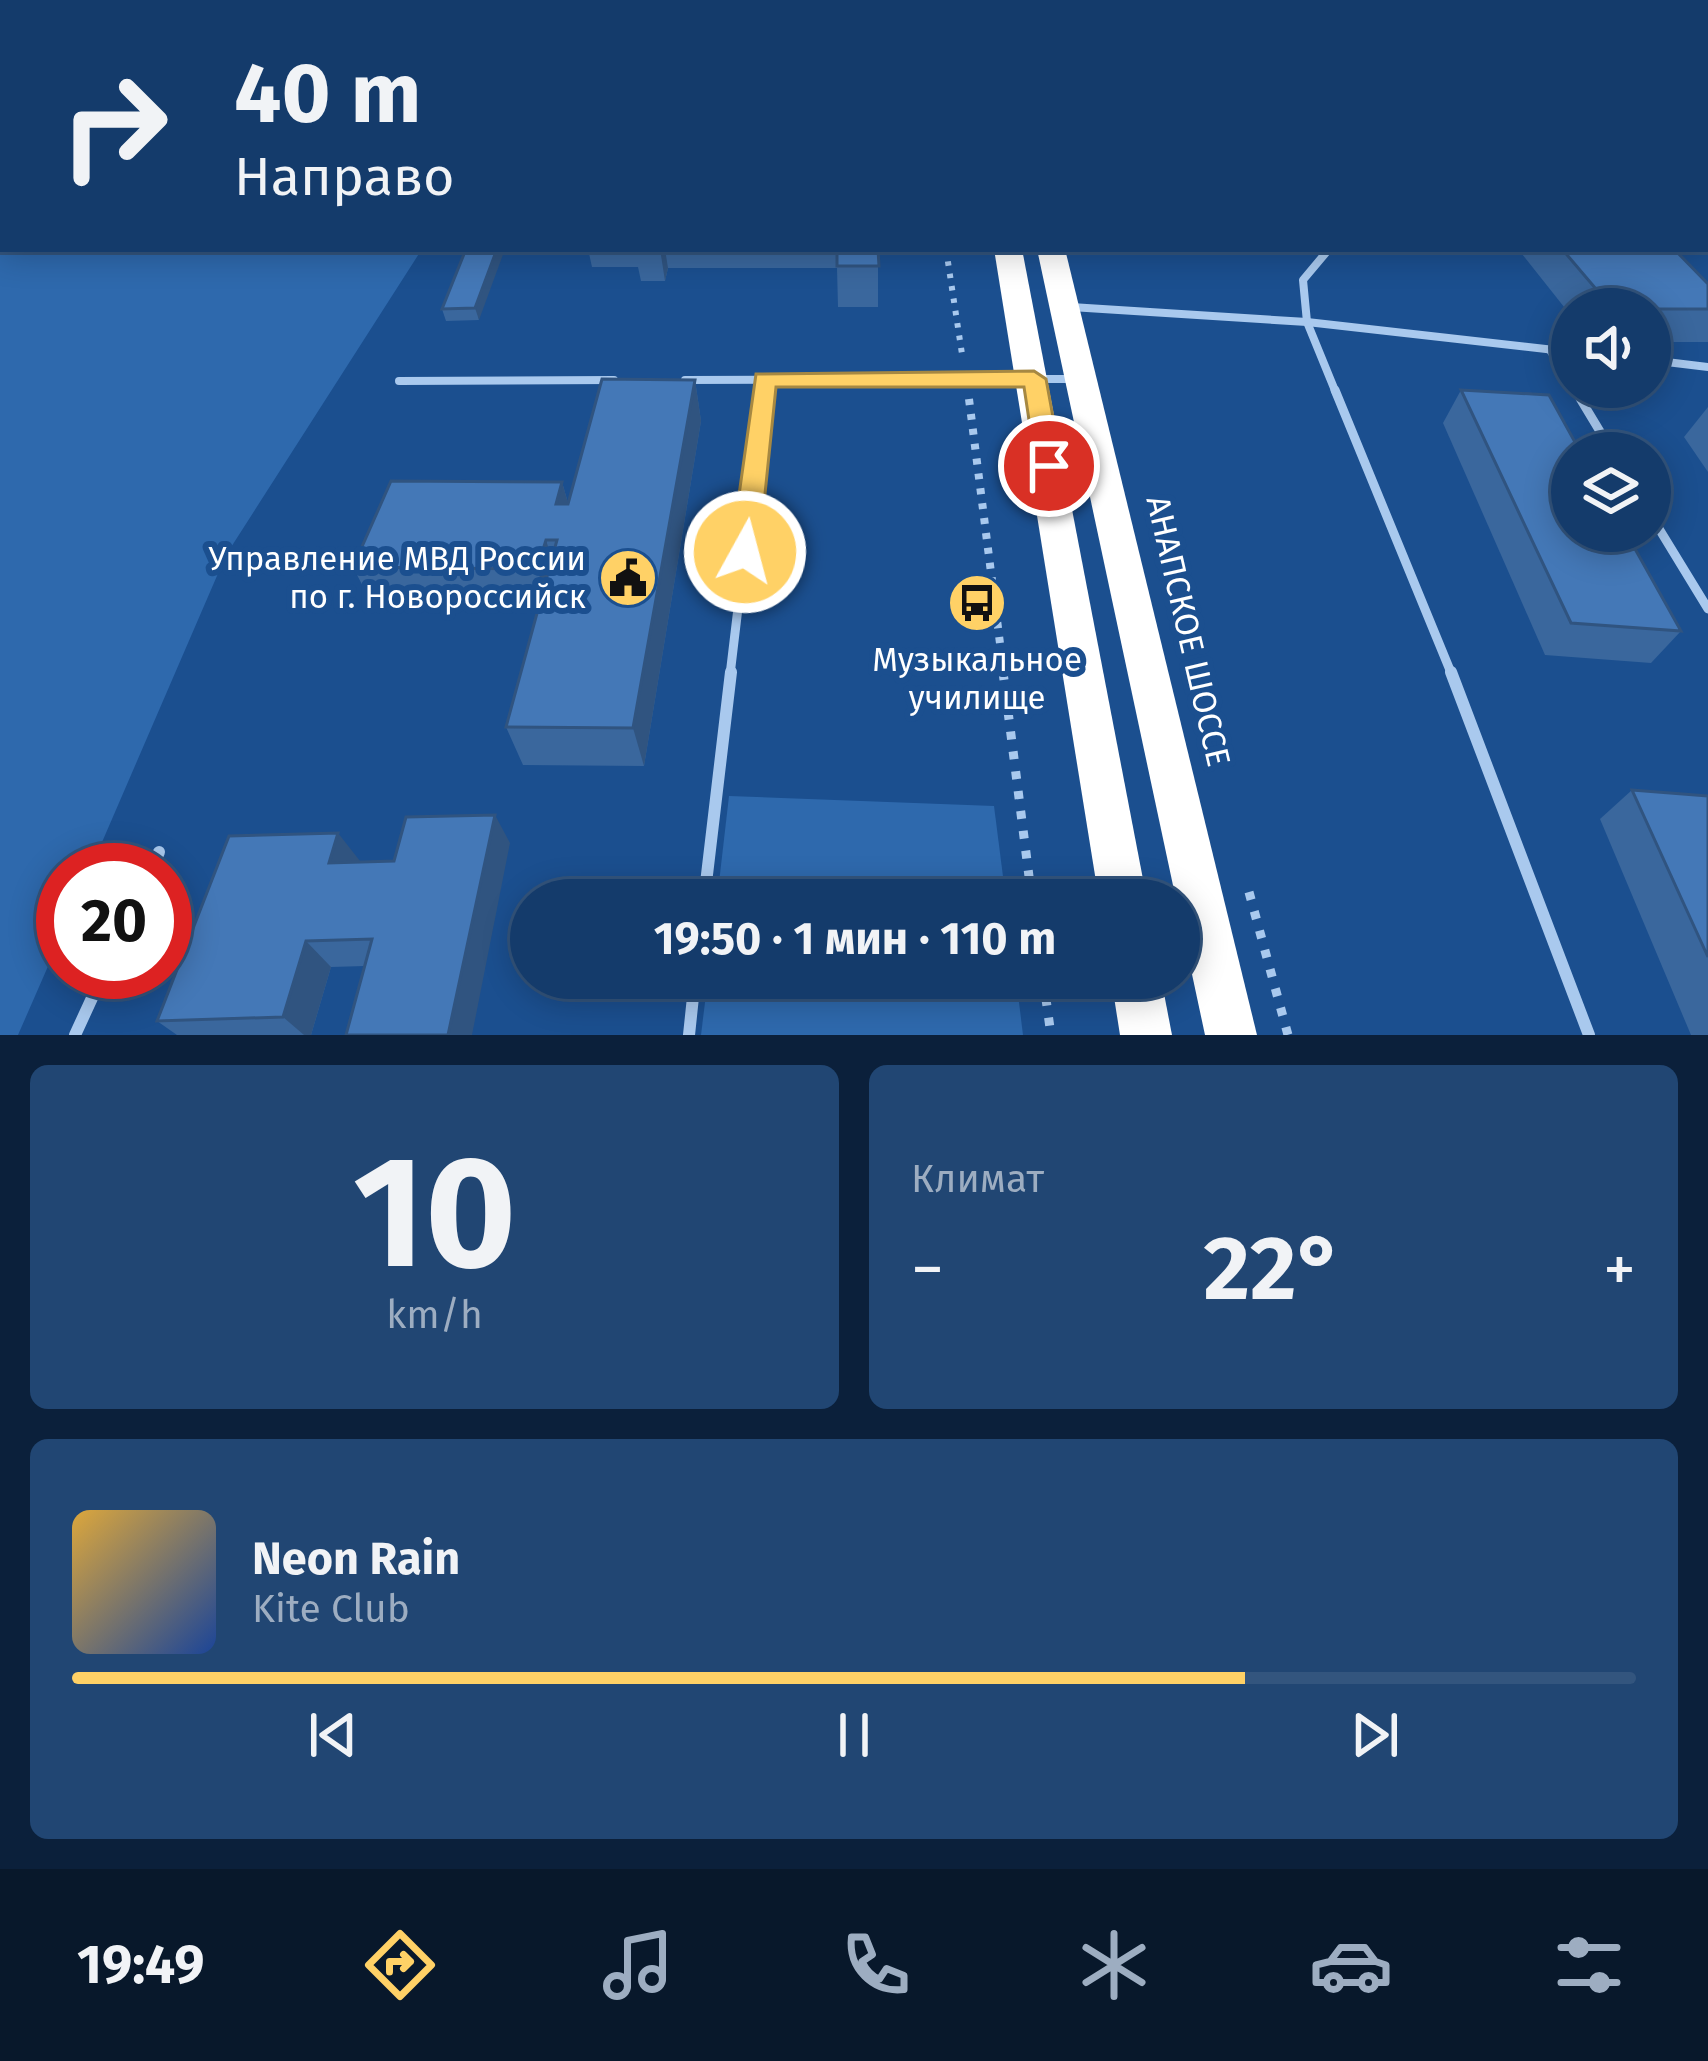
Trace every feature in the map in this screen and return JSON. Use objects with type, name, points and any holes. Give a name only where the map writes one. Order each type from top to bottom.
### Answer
[{"type":"highway","points":[[1009,252],[1119,879]]},
{"type":"highway","name":"АНАПСКОЕ ШОССЕ","points":[[1052,252],[1231,1035]]},
{"type":"highway","points":[[1140,999],[1146,1035]]},
{"type":"lane","points":[[1326,252],[1303,280],[1307,322],[1450,670],[1589,1035]]},
{"type":"lane","points":[[1065,306],[1307,322],[1550,350]]},
{"type":"lane","points":[[1671,363],[1708,367]]},
{"type":"lane","points":[[673,380],[1082,379]]},
{"type":"lane","points":[[399,381],[627,380]]},
{"type":"lane","points":[[706,879],[765,380]]},
{"type":"lane","points":[[1671,548],[1708,609]]},
{"type":"lane","points":[[75,1035],[92,999]]},
{"type":"lane","points":[[688,1035],[692,999]]},
{"type":"path","points":[[946,252],[1030,879]]},
{"type":"path","points":[[1046,999],[1051,1035]]},
{"type":"shaded area","points":[[0,252],[420,252],[226,555],[102,843],[36,843],[36,994],[18,1035],[0,1035]]},
{"type":"shaded area","points":[[729,796],[994,806],[1003,879],[719,879]]},
{"type":"shaded area","points":[[705,999],[1019,999],[1023,1035],[701,1035]]},
{"type":"building","points":[[465,252],[496,252],[475,308],[442,309]]},
{"type":"building","points":[[837,252],[878,252],[879,266],[837,266]]},
{"type":"building","points":[[1565,252],[1677,252],[1708,284],[1708,309],[1671,309],[1671,288],[1595,288]]},
{"type":"building","points":[[602,379],[695,380],[633,728],[506,727],[557,540],[546,540],[537,569],[353,567],[391,481],[562,482],[556,504],[568,504]]},
{"type":"building","points":[[1461,390],[1549,395],[1551,408],[1556,408],[1569,432],[1551,432],[1551,552],[1637,552],[1681,631],[1571,623]]},
{"type":"building","points":[[1632,790],[1708,796],[1708,957]]},
{"type":"building","points":[[495,815],[448,1035],[346,1035],[372,939],[306,941],[283,1017],[157,1021],[166,999],[192,999],[192,931],[229,836],[338,833],[329,863],[394,861],[406,817]]},
{"type":"place","name":"Управление МВД России по г. Новороссийск","points":[[628,578]]},
{"type":"place","name":"Музыкальное училище","points":[[977,603]]},
{"type":"route","points":[[745,552],[765,380],[1034,379],[1049,466]]}]
